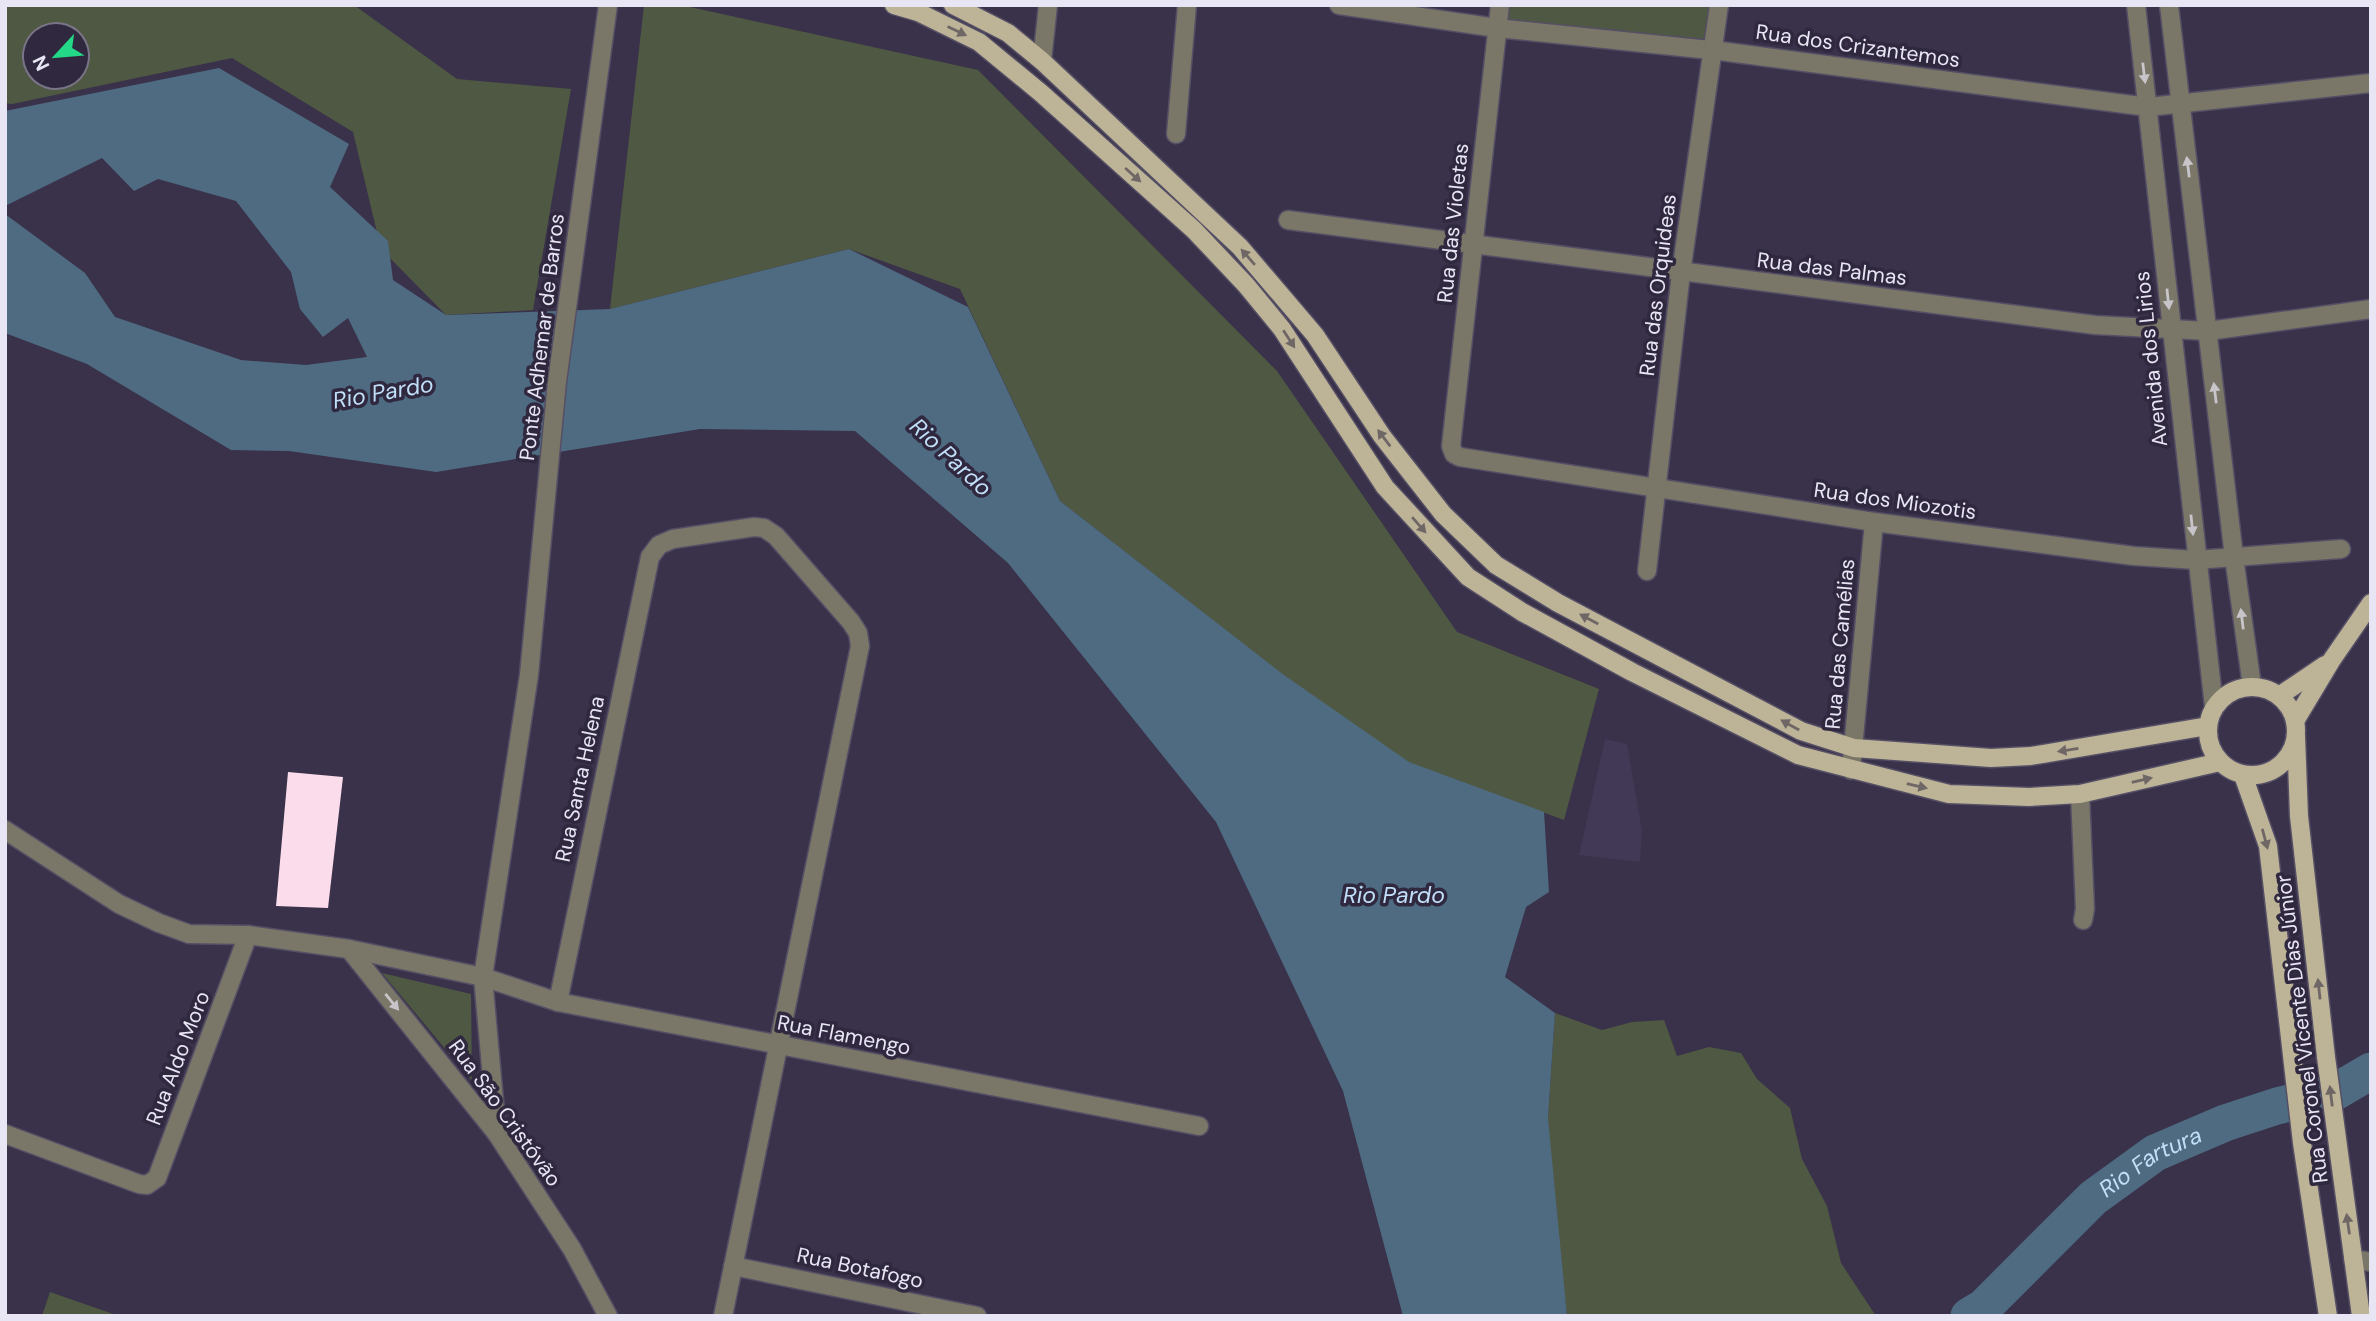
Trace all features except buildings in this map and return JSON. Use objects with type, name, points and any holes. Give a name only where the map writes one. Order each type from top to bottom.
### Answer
[{"type":"main road","points":[[894,5],[918,12],[979,42],[1041,93],[1194,230],[1246,285],[1282,329],[1385,486],[1468,577],[1522,612],[1632,672],[1798,755],[1949,794],[2029,797],[2080,794],[2220,762]]},
{"type":"main road","points":[[953,5],[1008,33],[1042,61],[1240,247],[1315,335],[1382,436],[1443,514],[1496,565],[1558,603],[1801,731],[1854,748],[1991,758],[2031,756],[2207,726]]},
{"type":"main road","points":[[2296,729],[2289,707],[2279,696],[2266,689],[2252,687],[2237,689],[2224,696],[2214,707],[2207,726],[2212,752],[2230,771],[2243,775],[2267,774],[2278,768],[2287,759],[2296,729],[2331,661],[2371,603]]},
{"type":"main road","points":[[2279,696],[2331,661]]},
{"type":"main road","name":"Rua Coronel Vicente Dias Júnior","points":[[2296,729],[2299,816],[2326,1057],[2337,1135],[2362,1261],[2362,1316]]},
{"type":"main road","name":"Rua Coronel Vicente Dias Júnior","points":[[2243,775],[2268,846],[2302,1143],[2328,1316]]},
{"type":"street","name":"Ponte Adhemar de Barros","points":[[497,1134],[483,977],[529,675],[557,382],[608,5]]},
{"type":"street","points":[[1042,61],[1048,5]]},
{"type":"street","points":[[1176,134],[1188,5]]},
{"type":"street","name":"Rua dos Crizantemos","points":[[1339,5],[1497,27],[1714,50],[2148,107],[2371,83]]},
{"type":"street","name":"Rua das Violetas","points":[[1451,446],[1500,5]]},
{"type":"street","name":"Rua das Orquideas","points":[[1647,571],[1681,273],[1719,5]]},
{"type":"street","name":"Avenida dos Lirios","points":[[2136,5],[2214,707]]},
{"type":"street","points":[[2169,5],[2234,557],[2252,687]]},
{"type":"street","name":"Rua das Palmas","points":[[1288,220],[2095,325],[2208,331],[2371,309]]},
{"type":"street","name":"Rua dos Miozotis","points":[[1451,446],[1454,454],[1460,457],[1874,522],[2134,556],[2196,560],[2341,549]]},
{"type":"street","name":"Rua das Camélias","points":[[1851,770],[1874,522]]},
{"type":"street","name":"Rua Santa Helena","points":[[558,1002],[647,566],[655,549],[668,541],[754,527],[768,530],[776,536],[851,622],[859,639],[778,1046]]},
{"type":"street","points":[[2080,794],[2085,898],[2083,920]]},
{"type":"street","name":"Rua Flamengo","points":[[5,830],[119,904],[189,934],[248,936],[349,948],[483,977],[558,1002],[1199,1126]]},
{"type":"street","name":"Rua Aldo Moro","points":[[5,1134],[139,1184],[146,1185],[156,1178],[248,936]]},
{"type":"street","name":"Rua São Cristóvão","points":[[349,948],[497,1134],[572,1249],[608,1316]]},
{"type":"street","points":[[723,1316],[778,1046]]},
{"type":"street","name":"Rua Botafogo","points":[[733,1266],[977,1316]]},
{"type":"street","points":[[2362,1316],[2371,1305]]},
{"type":"shaded area","points":[[1605,739],[1627,744],[1642,831],[1640,862],[1579,855]]},
{"type":"green space","points":[[5,5],[354,5],[457,79],[571,89],[533,310],[446,315],[381,249],[353,132],[232,58],[91,87],[91,21],[21,21],[21,91],[74,91],[12,104],[5,103]]},
{"type":"green space","points":[[644,5],[681,5],[978,70],[1277,371],[1457,632],[1599,689],[1564,820],[1383,753],[1060,501],[960,289],[849,249],[610,309]]},
{"type":"green space","points":[[1500,5],[1724,5],[1720,51],[1497,28]]},
{"type":"green space","points":[[382,973],[471,994],[472,1081]]},
{"type":"green space","points":[[1555,1013],[1602,1030],[1632,1022],[1664,1020],[1677,1056],[1709,1047],[1741,1053],[1757,1079],[1790,1108],[1802,1159],[1827,1206],[1841,1263],[1876,1316],[1567,1316],[1550,1178],[1548,1118]]},
{"type":"green space","points":[[50,1292],[119,1316],[42,1316]]},
{"type":"water","name":"Rio Pardo","points":[[219,68],[349,144],[330,187],[388,241],[393,280],[446,315],[610,309],[849,249],[968,307],[1060,501],[1284,675],[1409,762],[1544,812],[1549,892],[1526,907],[1505,977],[1555,1013],[1548,1118],[1567,1316],[1403,1316],[1343,1091],[1216,822],[1008,563],[855,431],[700,429],[436,472],[289,451],[231,450],[87,364],[5,333],[5,214],[85,273],[115,317],[241,360],[306,365],[367,357],[348,318],[323,337],[300,309],[291,272],[236,201],[158,179],[134,191],[102,158],[5,206],[5,111]]},
{"type":"waterway","name":"Rio Fartura","points":[[1969,1316],[1984,1307],[2093,1198],[2155,1153],[2225,1123],[2277,1106],[2335,1092],[2371,1071]]}]
